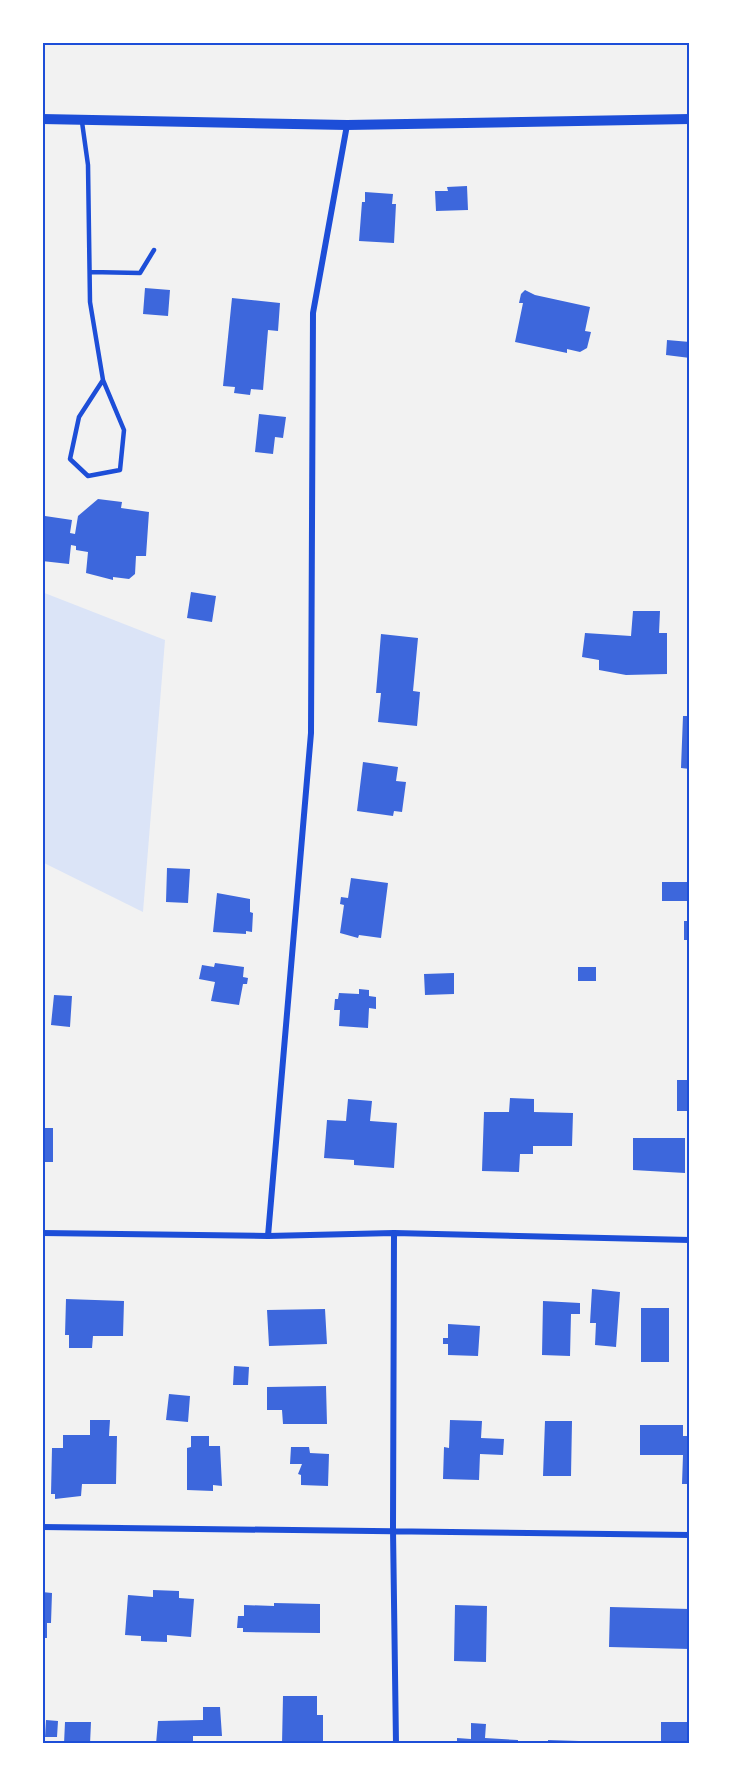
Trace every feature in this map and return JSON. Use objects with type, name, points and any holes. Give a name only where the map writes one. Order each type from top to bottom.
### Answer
[{"type":"street","points":[[42,119],[347,125],[690,119]]},
{"type":"street","points":[[268,1236],[311,733],[313,314],[347,125]]},
{"type":"street","points":[[42,1233],[268,1236],[394,1233],[690,1240]]},
{"type":"street","points":[[394,1233],[393,1530],[396,1744]]},
{"type":"street","points":[[42,1527],[690,1535]]},
{"type":"lane","points":[[81,119],[88,165],[90,302],[103,380],[124,430],[120,470],[88,476],[70,459],[79,417],[103,380]]},
{"type":"lane","points":[[90,272],[140,273],[154,250]]},
{"type":"shaded area","points":[[42,592],[165,640],[143,912],[42,862]]},
{"type":"building","points":[[467,186],[468,210],[436,211],[435,191],[448,191],[447,187]]},
{"type":"building","points":[[365,192],[393,194],[392,204],[396,204],[394,243],[359,241]]},
{"type":"building","points":[[145,288],[170,290],[168,316],[143,314]]},
{"type":"building","points":[[525,290],[535,295],[590,307],[585,331],[591,332],[587,348],[580,352],[567,349],[567,353],[515,342],[523,303],[519,303],[521,294]]},
{"type":"building","points":[[232,298],[280,303],[278,331],[268,330],[263,390],[251,389],[250,395],[234,393],[235,387],[223,386]]},
{"type":"building","points":[[667,340],[690,342],[690,358],[666,355]]},
{"type":"building","points":[[259,414],[286,417],[283,438],[275,437],[273,454],[255,452]]},
{"type":"building","points":[[98,499],[122,502],[121,508],[149,512],[146,556],[136,556],[135,574],[129,579],[113,577],[113,580],[86,573],[88,552],[76,550],[76,546],[71,545],[69,564],[42,561],[45,516],[72,520],[70,533],[75,534],[78,516]]},
{"type":"building","points":[[191,592],[216,596],[212,622],[187,618]]},
{"type":"building","points":[[633,611],[660,611],[659,633],[667,633],[667,674],[626,675],[599,670],[599,660],[582,657],[585,633],[631,636]]},
{"type":"building","points":[[381,634],[418,638],[413,691],[420,692],[417,726],[378,722],[381,693],[376,693]]},
{"type":"building","points":[[683,716],[690,716],[690,769],[681,768]]},
{"type":"building","points":[[363,762],[398,767],[396,781],[406,782],[402,812],[394,811],[393,816],[357,811]]},
{"type":"building","points":[[167,868],[190,869],[188,903],[166,902]]},
{"type":"building","points":[[351,878],[388,883],[381,938],[359,935],[358,938],[340,933],[344,905],[340,904],[341,897],[348,898]]},
{"type":"building","points":[[662,882],[690,882],[690,901],[662,901]]},
{"type":"building","points":[[217,893],[250,899],[250,912],[253,913],[252,932],[246,931],[246,934],[213,932]]},
{"type":"building","points":[[684,921],[690,921],[690,940],[684,940]]},
{"type":"building","points":[[215,963],[244,967],[243,977],[248,978],[247,984],[243,984],[239,1005],[211,1001],[215,982],[199,979],[202,965],[214,967]]},
{"type":"building","points":[[578,967],[596,967],[596,981],[578,981]]},
{"type":"building","points":[[454,973],[454,994],[425,995],[424,974]]},
{"type":"building","points":[[359,989],[369,990],[369,996],[376,997],[376,1009],[369,1008],[368,1028],[339,1026],[340,1010],[334,1010],[335,999],[338,999],[339,993],[359,994]]},
{"type":"building","points":[[54,995],[72,996],[70,1027],[51,1025]]},
{"type":"building","points":[[677,1080],[690,1080],[690,1111],[677,1111]]},
{"type":"building","points":[[510,1098],[534,1099],[534,1112],[573,1113],[572,1146],[533,1146],[533,1154],[520,1154],[519,1172],[482,1171],[484,1112],[509,1112]]},
{"type":"building","points":[[348,1099],[372,1101],[370,1121],[397,1123],[394,1168],[354,1165],[354,1160],[324,1158],[327,1120],[346,1121]]},
{"type":"building","points":[[42,1128],[53,1128],[53,1162],[42,1162]]},
{"type":"building","points":[[633,1138],[685,1138],[685,1173],[633,1170]]},
{"type":"building","points":[[592,1289],[620,1292],[616,1347],[595,1345],[596,1323],[590,1323]]},
{"type":"building","points":[[66,1299],[124,1301],[123,1336],[93,1336],[92,1348],[69,1348],[69,1335],[65,1335]]},
{"type":"building","points":[[543,1301],[580,1303],[580,1314],[571,1314],[570,1356],[542,1355]]},
{"type":"building","points":[[641,1308],[669,1308],[669,1362],[641,1362]]},
{"type":"building","points":[[325,1309],[327,1344],[269,1346],[267,1310]]},
{"type":"building","points":[[448,1324],[480,1326],[478,1356],[448,1355],[448,1344],[443,1344],[443,1338],[448,1338]]},
{"type":"building","points":[[234,1366],[249,1367],[248,1385],[233,1385]]},
{"type":"building","points":[[326,1386],[327,1424],[283,1424],[282,1410],[267,1410],[267,1387]]},
{"type":"building","points":[[169,1394],[190,1396],[188,1422],[166,1420]]},
{"type":"building","points":[[90,1420],[110,1420],[109,1436],[117,1436],[116,1484],[82,1484],[81,1496],[55,1499],[55,1494],[51,1494],[52,1448],[63,1448],[63,1435],[90,1435]]},
{"type":"building","points":[[450,1420],[482,1421],[481,1438],[504,1439],[503,1455],[480,1454],[479,1480],[443,1479],[444,1447],[449,1448]]},
{"type":"building","points":[[545,1421],[572,1421],[571,1476],[543,1476]]},
{"type":"building","points":[[640,1425],[683,1425],[683,1436],[690,1436],[690,1484],[682,1484],[683,1455],[640,1455]]},
{"type":"building","points":[[191,1436],[209,1436],[209,1446],[220,1446],[222,1486],[213,1485],[213,1491],[187,1490],[187,1448],[191,1447]]},
{"type":"building","points":[[291,1447],[309,1447],[310,1453],[329,1454],[328,1486],[301,1485],[301,1475],[298,1474],[302,1464],[290,1464]]},
{"type":"building","points":[[153,1590],[179,1591],[179,1598],[194,1599],[191,1637],[167,1635],[167,1642],[141,1641],[141,1636],[125,1635],[128,1595],[153,1597]]},
{"type":"building","points":[[42,1592],[52,1593],[51,1623],[47,1623],[47,1638],[42,1638]]},
{"type":"building","points":[[274,1603],[320,1604],[320,1633],[243,1632],[243,1628],[237,1628],[238,1616],[244,1616],[244,1605],[274,1606]]},
{"type":"building","points":[[455,1605],[487,1606],[486,1662],[454,1661]]},
{"type":"building","points":[[610,1607],[690,1609],[690,1649],[609,1647]]},
{"type":"building","points":[[283,1696],[317,1696],[317,1715],[323,1715],[323,1744],[282,1744]]},
{"type":"building","points":[[203,1707],[220,1707],[222,1736],[193,1736],[193,1744],[156,1744],[158,1721],[203,1720]]},
{"type":"building","points":[[690,1717],[690,1744],[661,1744],[661,1722],[687,1722]]},
{"type":"building","points":[[46,1720],[58,1721],[57,1737],[45,1737]]},
{"type":"building","points":[[65,1722],[91,1722],[90,1744],[64,1744]]},
{"type":"building","points":[[471,1723],[486,1724],[485,1738],[518,1740],[518,1744],[457,1744],[457,1738],[471,1739]]},
{"type":"building","points":[[548,1740],[579,1741],[579,1744],[548,1744]]}]
